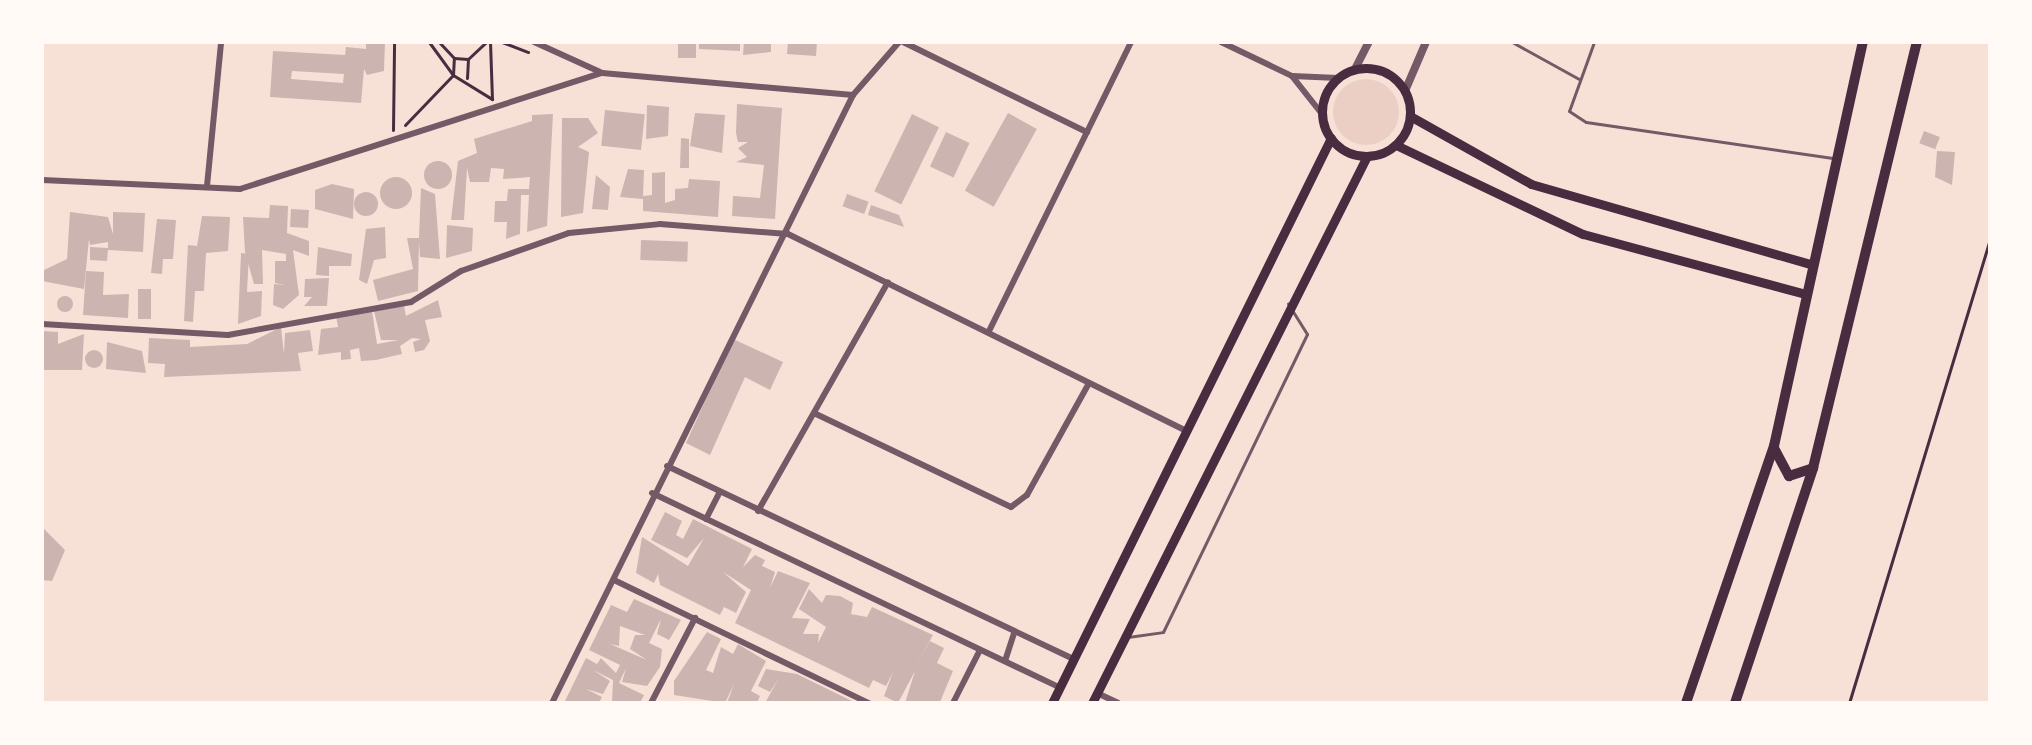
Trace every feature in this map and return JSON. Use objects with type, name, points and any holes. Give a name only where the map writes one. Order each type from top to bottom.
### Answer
[{"type":"highway","points":[[1686,703],[1774,446],[1810,264],[1863,42]]},
{"type":"highway","points":[[1735,703],[1813,468],[1917,42]]},
{"type":"highway","points":[[1774,446],[1789,476],[1813,468]]},
{"type":"main road","points":[[1092,703],[1128,637],[1288,303],[1367,156],[1396,145],[1410,116],[1405,91],[1384,72],[1355,69],[1338,78],[1322,114],[1331,138],[1367,156]]},
{"type":"main road","points":[[1410,116],[1531,184],[1810,264]]},
{"type":"main road","points":[[1052,703],[1331,138]]},
{"type":"main road","points":[[1396,145],[1583,234],[1806,294]]},
{"type":"street","points":[[207,186],[221,42]]},
{"type":"street","points":[[534,42],[602,73],[853,95]]},
{"type":"street","points":[[552,703],[614,580],[652,493],[788,234],[853,95],[901,42],[1087,132]]},
{"type":"street","points":[[990,329],[1131,42]]},
{"type":"street","points":[[1221,42],[1292,76],[1338,78]]},
{"type":"street","points":[[1355,69],[1369,42]]},
{"type":"street","points":[[1405,91],[1426,42]]},
{"type":"street","points":[[42,180],[240,189],[602,73]]},
{"type":"street","points":[[1292,76],[1322,114]]},
{"type":"street","points":[[42,324],[228,335],[411,302],[461,271],[569,233],[660,224],[788,234],[990,329],[1186,431]]},
{"type":"street","points":[[758,511],[816,414],[888,282]]},
{"type":"street","points":[[816,414],[1011,507],[1027,495],[1089,383]]},
{"type":"street","points":[[667,466],[1014,634],[1073,659]]},
{"type":"street","points":[[652,493],[1060,688]]},
{"type":"street","points":[[706,519],[719,493]]},
{"type":"street","points":[[614,580],[869,703]]},
{"type":"street","points":[[661,703],[652,701],[695,618]]},
{"type":"street","points":[[1005,661],[1014,634]]},
{"type":"street","points":[[953,703],[980,650]]},
{"type":"street","points":[[1097,693],[1118,703]]},
{"type":"lane","points":[[1512,42],[1579,79]]},
{"type":"lane","points":[[1594,42],[1569,111],[1586,122],[1836,159]]},
{"type":"lane","points":[[1128,637],[1163,632],[1307,334],[1288,303]]},
{"type":"path","points":[[394,42],[393,137],[453,75],[454,58]]},
{"type":"path","points":[[429,42],[453,75],[467,78],[492,99]]},
{"type":"path","points":[[439,42],[454,58],[468,59],[488,42]]},
{"type":"path","points":[[488,42],[492,99]]},
{"type":"path","points":[[502,42],[543,57]]},
{"type":"path","points":[[467,78],[468,59]]},
{"type":"path","points":[[492,99],[508,94]]},
{"type":"path","points":[[1849,703],[1990,240]]},
{"type":"shaded area","points":[[1366,79],[1379,81],[1394,94],[1399,112],[1397,125],[1384,140],[1366,145],[1353,143],[1338,130],[1333,112],[1335,99],[1348,84]]},
{"type":"building","points":[[366,42],[385,42],[384,71],[367,75],[364,69],[361,103],[270,97],[273,51],[345,55],[346,47],[366,49]],"holes":[[[292,71],[344,74],[343,83],[291,79]]]},
{"type":"building","points":[[678,42],[696,42],[696,58],[678,58]]},
{"type":"building","points":[[699,42],[740,42],[740,51],[699,49]]},
{"type":"building","points":[[744,42],[771,42],[771,52],[743,55]]},
{"type":"building","points":[[788,42],[817,42],[816,56],[787,54]]},
{"type":"building","points":[[737,104],[782,108],[775,219],[732,216],[733,196],[760,198],[764,165],[736,162],[747,157],[738,148],[748,142],[738,142]]},
{"type":"building","points":[[647,105],[669,107],[668,136],[646,139]]},
{"type":"building","points":[[605,110],[645,114],[641,150],[601,146]]},
{"type":"building","points":[[695,113],[725,115],[722,153],[690,146]]},
{"type":"building","points":[[1008,113],[1037,129],[994,207],[965,191]]},
{"type":"building","points":[[553,114],[547,226],[527,232],[529,195],[521,195],[520,234],[506,239],[507,222],[494,222],[495,201],[507,201],[508,189],[529,189],[530,177],[503,179],[504,169],[491,168],[489,182],[470,182],[467,168],[464,220],[451,220],[458,161],[477,153],[474,139],[532,121],[532,115]]},
{"type":"building","points":[[912,114],[939,127],[901,204],[874,191]]},
{"type":"building","points":[[562,118],[588,118],[598,133],[578,147],[589,152],[583,213],[561,217]]},
{"type":"building","points":[[1924,131],[1940,137],[1935,149],[1919,143]]},
{"type":"building","points":[[946,132],[970,143],[954,177],[930,166]]},
{"type":"building","points":[[681,138],[689,139],[689,168],[680,168]]},
{"type":"building","points":[[1937,151],[1955,152],[1952,185],[1935,177]]},
{"type":"building","points":[[438,161],[448,165],[452,175],[448,185],[438,189],[428,185],[424,175],[428,165]]},
{"type":"building","points":[[628,169],[644,170],[643,196],[652,195],[652,173],[665,172],[665,203],[675,200],[675,189],[688,188],[689,179],[720,181],[718,217],[643,211],[643,199],[620,197]]},
{"type":"building","points":[[596,175],[610,187],[608,210],[592,209]]},
{"type":"building","points":[[396,177],[407,182],[412,193],[407,204],[396,209],[385,204],[380,193],[385,182]]},
{"type":"building","points":[[332,184],[354,189],[353,219],[315,209],[315,190]]},
{"type":"building","points":[[421,188],[435,194],[440,259],[420,257],[419,241],[418,291],[378,301],[373,280],[413,269],[407,238],[419,238]]},
{"type":"building","points":[[366,192],[375,195],[378,204],[375,213],[366,216],[357,213],[354,204],[357,195]]},
{"type":"building","points":[[847,194],[869,202],[864,214],[843,206]]},
{"type":"building","points":[[270,205],[288,206],[287,233],[309,241],[309,256],[293,250],[299,295],[283,309],[273,305],[274,284],[285,285],[275,283],[275,261],[286,261],[286,254],[262,250],[263,284],[254,284],[245,252],[243,217],[269,218]]},
{"type":"building","points":[[871,205],[899,215],[904,227],[868,215]]},
{"type":"building","points":[[291,209],[309,210],[308,228],[290,227]]},
{"type":"building","points":[[70,212],[108,217],[113,234],[113,212],[145,213],[143,252],[108,250],[107,261],[90,260],[90,247],[108,248],[108,242],[90,245],[89,239],[84,289],[42,281],[42,271],[67,259]]},
{"type":"building","points":[[202,216],[230,217],[228,251],[206,253],[204,291],[195,291],[193,322],[184,321],[188,245],[197,246]]},
{"type":"building","points":[[157,219],[176,220],[173,259],[163,259],[162,274],[151,273]]},
{"type":"building","points":[[447,225],[473,228],[472,251],[446,258]]},
{"type":"building","points":[[385,227],[386,258],[374,260],[367,284],[359,280],[366,229]]},
{"type":"building","points":[[641,240],[688,242],[687,262],[640,260]]},
{"type":"building","points":[[318,247],[352,254],[351,266],[329,266],[329,276],[316,275]]},
{"type":"building","points":[[241,253],[249,254],[247,292],[262,291],[261,316],[238,324]]},
{"type":"building","points":[[86,271],[104,272],[103,295],[129,294],[128,318],[83,315]]},
{"type":"building","points":[[329,278],[327,306],[304,306],[312,297],[304,297],[305,279]]},
{"type":"building","points":[[138,289],[151,289],[151,319],[138,319]]},
{"type":"building","points":[[65,296],[71,298],[71,310],[65,312],[59,310],[57,304],[59,298]]},
{"type":"building","points":[[438,300],[442,317],[425,320],[430,341],[424,350],[415,352],[413,342],[421,339],[412,338],[400,346],[402,354],[376,360],[361,361],[359,348],[350,350],[351,359],[341,360],[341,352],[318,355],[321,329],[338,327],[336,316],[372,311],[377,344],[399,340],[381,340],[374,311],[404,306],[406,316]]},
{"type":"building","points":[[281,327],[284,354],[285,333],[310,330],[313,351],[298,353],[301,371],[164,377],[165,364],[148,363],[149,338],[190,340],[190,347],[247,344]]},
{"type":"building","points":[[42,331],[58,332],[58,344],[84,334],[82,370],[42,370]]},
{"type":"building","points":[[733,339],[783,362],[770,390],[745,377],[710,455],[686,443]]},
{"type":"building","points":[[107,342],[142,351],[146,373],[106,369]]},
{"type":"building","points":[[94,350],[103,359],[94,368],[85,359]]},
{"type":"building","points":[[665,512],[682,521],[676,535],[683,539],[693,519],[752,549],[743,567],[755,555],[765,560],[762,566],[775,572],[770,588],[778,571],[810,583],[792,618],[810,619],[803,634],[819,634],[818,643],[826,627],[799,609],[809,589],[822,603],[826,595],[840,596],[853,603],[851,614],[867,617],[872,607],[933,635],[915,667],[930,641],[944,648],[937,663],[953,671],[940,702],[905,703],[915,671],[898,703],[884,696],[893,672],[886,686],[873,680],[869,688],[735,623],[751,590],[723,572],[746,592],[736,613],[724,607],[720,615],[660,585],[658,574],[654,583],[636,573],[642,537],[688,566],[704,538],[687,558],[651,540]]},
{"type":"building","points":[[42,527],[65,550],[52,581],[42,580]]},
{"type":"building","points":[[634,599],[681,620],[669,640],[657,634],[661,619],[649,643],[662,649],[660,667],[647,686],[622,682],[626,668],[619,683],[644,695],[640,703],[612,703],[613,680],[593,670],[610,681],[603,694],[586,689],[602,697],[599,703],[564,703],[586,658],[597,664],[601,658],[616,673],[620,665],[589,650],[611,605],[627,612]],"holes":[[[620,626],[645,635],[635,635],[630,649],[647,660],[610,644],[619,646]]]},
{"type":"building","points":[[707,632],[721,639],[706,670],[713,673],[721,647],[733,654],[738,644],[766,661],[751,691],[760,696],[757,703],[727,703],[734,684],[725,703],[674,695],[674,681]]},
{"type":"building","points":[[766,669],[797,674],[856,703],[765,703],[779,678],[770,692],[758,686]]}]
